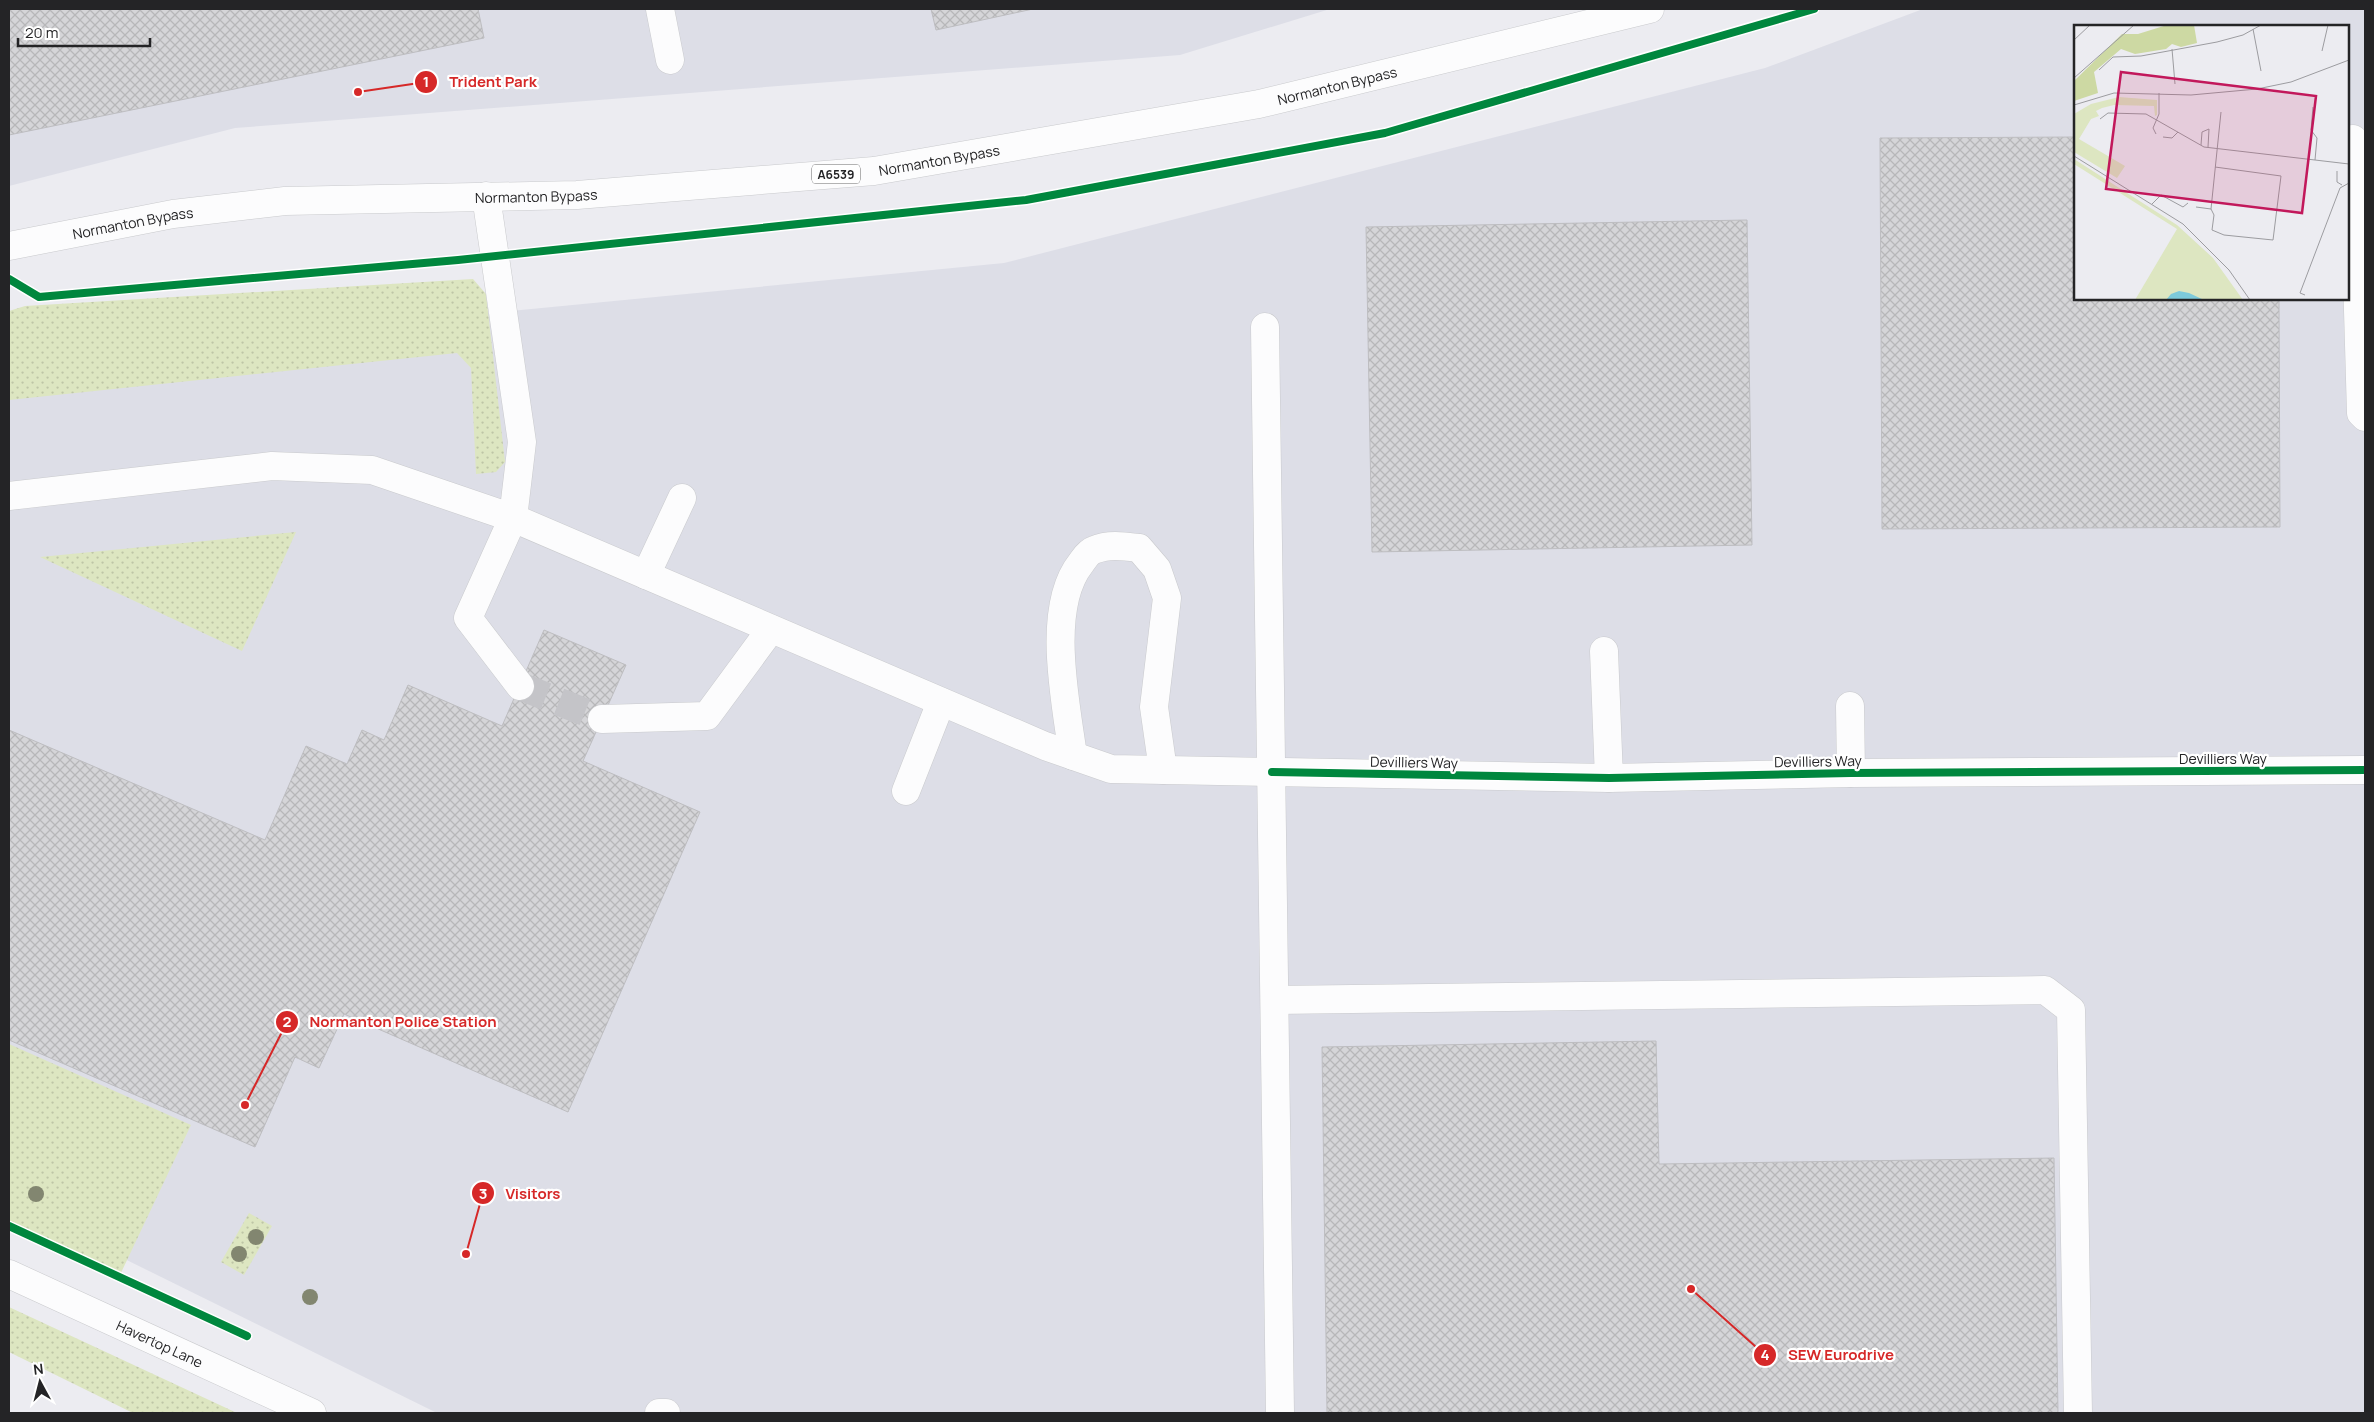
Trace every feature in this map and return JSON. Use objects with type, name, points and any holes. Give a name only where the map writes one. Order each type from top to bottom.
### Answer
[{"type":"main road","points":[[660,9],[670,60]]},
{"type":"main road","name":"Normanton Bypass","points":[[9,246],[173,214],[285,201],[577,195],[874,172],[1259,104],[1650,9]]},
{"type":"main road","points":[[2353,139],[2361,413],[2365,417]]},
{"type":"main road","points":[[486,196],[522,442],[514,518],[468,618],[520,686]]},
{"type":"main road","points":[[1266,327],[1280,1413]]},
{"type":"main road","name":"Devilliers Way","points":[[9,496],[272,466],[372,470],[514,518],[1045,746],[1112,769],[1609,778],[1852,773],[2365,770]]},
{"type":"main road","points":[[646,575],[682,498]]},
{"type":"main road","points":[[1073,756],[1061,672],[1064,599],[1074,572],[1092,550],[1114,545],[1138,548],[1157,569],[1167,598],[1154,707],[1163,770]]},
{"type":"main road","points":[[602,720],[707,716],[771,629]]},
{"type":"main road","points":[[1604,651],[1609,778]]},
{"type":"main road","points":[[906,792],[941,702]]},
{"type":"main road","points":[[1850,706],[1852,773]]},
{"type":"main road","points":[[1275,1000],[2045,990],[2071,1010],[2078,1413]]},
{"type":"main road","name":"Havertop Lane","points":[[9,1274],[312,1413]]},
{"type":"main road","points":[[659,1413],[666,1413]]},
{"type":"shaded area","points":[[9,9],[1330,9],[1180,55],[235,128],[9,186]]},
{"type":"shaded area","points":[[1923,9],[2365,9],[2365,1413],[437,1413],[9,1202],[9,360],[1004,263],[1765,68]]},
{"type":"green space","points":[[473,279],[486,294],[505,462],[496,472],[476,474],[471,368],[457,353],[9,400],[9,311],[25,306]]},
{"type":"green space","points":[[296,532],[242,651],[40,557]]},
{"type":"green space","points":[[9,1044],[191,1125],[119,1277],[9,1227]]},
{"type":"green space","points":[[249,1213],[272,1226],[244,1275],[221,1262]]},
{"type":"green space","points":[[9,1307],[237,1413],[133,1413],[9,1352]]},
{"type":"building","points":[[9,9],[478,9],[484,38],[9,135]]},
{"type":"building","points":[[931,9],[1033,9],[936,30]]},
{"type":"building","points":[[2074,137],[2074,300],[2279,300],[2280,527],[1882,529],[1880,138]]},
{"type":"building","points":[[1747,220],[1752,545],[1372,552],[1366,227]]},
{"type":"building","points":[[544,630],[626,665],[583,761],[700,812],[568,1112],[344,1014],[319,1068],[295,1057],[255,1147],[9,1040],[9,730],[265,840],[306,746],[347,764],[362,730],[384,740],[408,685],[502,726]]},
{"type":"building","points":[[1656,1041],[1659,1164],[2054,1158],[2058,1413],[1327,1413],[1322,1047]]},
{"type":"tunnel","points":[[520,686],[602,719]]},
{"type":"cycle path","points":[[9,279],[39,297],[458,260],[1026,200],[1385,133],[1814,9]]},
{"type":"cycle path","points":[[1272,772],[1609,778],[1851,773],[2365,770]]},
{"type":"cycle path","points":[[9,1226],[247,1336]]},
{"type":"place","name":"Trident Park","points":[[358,92]]},
{"type":"place","name":"Normanton Police Station","points":[[245,1105]]},
{"type":"place","name":"Visitors","points":[[466,1254]]},
{"type":"place","name":"SEW Eurodrive","points":[[1691,1289]]}]
